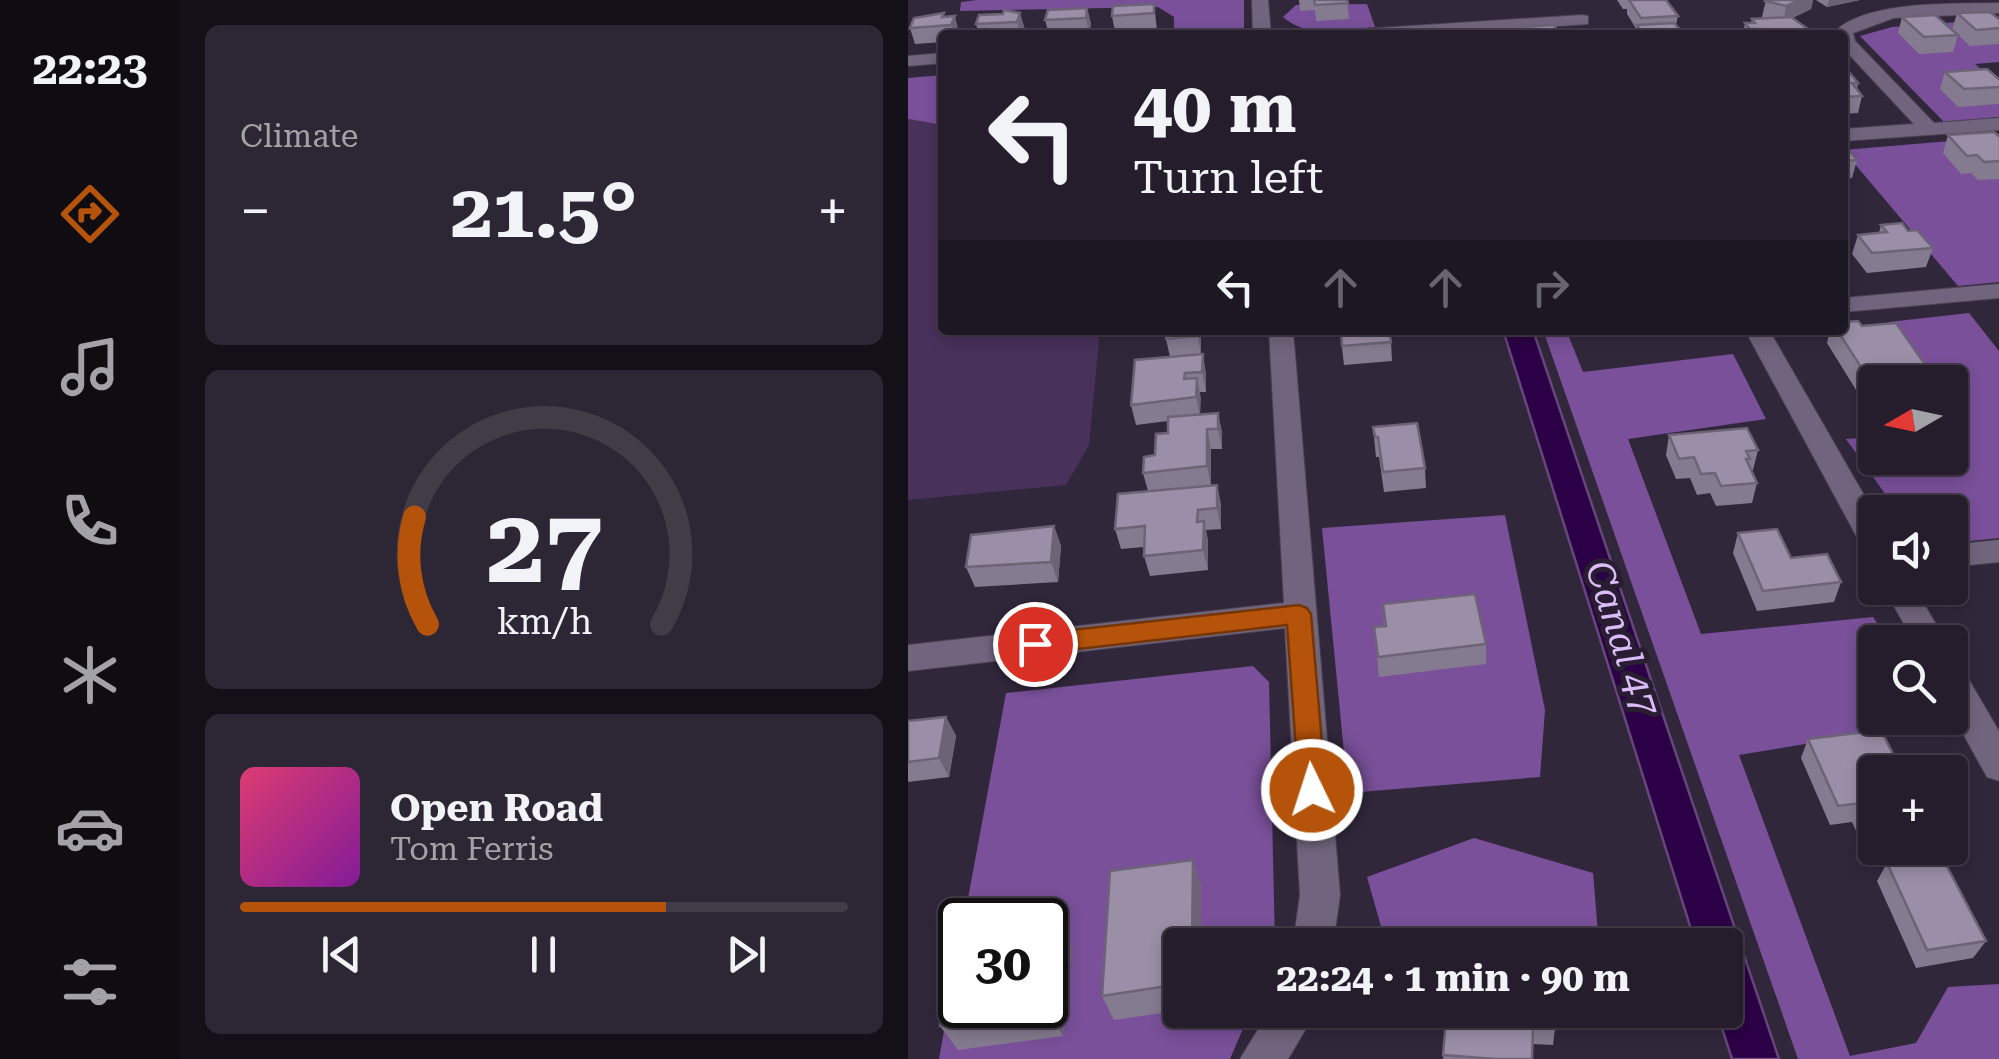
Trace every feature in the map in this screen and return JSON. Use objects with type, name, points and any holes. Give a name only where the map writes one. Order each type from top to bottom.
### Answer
[{"type":"street","points":[[1260,0],[1262,30]]},
{"type":"street","points":[[1497,30],[1586,27],[1571,0]]},
{"type":"street","points":[[1845,30],[1851,23],[1876,16],[2000,8]]},
{"type":"street","points":[[1848,43],[1929,129]]},
{"type":"street","points":[[908,60],[938,58]]},
{"type":"street","points":[[1848,135],[2000,124]]},
{"type":"street","points":[[1848,304],[2000,291]]},
{"type":"street","points":[[1281,335],[1320,895],[1315,928]]},
{"type":"street","points":[[1760,335],[1858,512]]},
{"type":"street","points":[[1968,554],[2000,550]]},
{"type":"street","points":[[908,658],[1299,614]]},
{"type":"street","points":[[1968,710],[2000,766]]},
{"type":"street","points":[[1265,1057],[1284,1028]]},
{"type":"shaded area","points":[[1244,0],[1244,30],[1174,30],[1174,17],[1158,7],[960,11],[961,2]]},
{"type":"shaded area","points":[[1367,4],[1375,27],[1304,28],[1283,17],[1296,5]]},
{"type":"shaded area","points":[[1999,19],[1999,62],[1975,64],[1999,85],[1999,117],[1944,122],[1860,36],[1892,27]]},
{"type":"shaded area","points":[[938,75],[938,124],[908,119],[908,78]]},
{"type":"shaded area","points":[[908,119],[938,124],[938,335],[1100,335],[1089,445],[1066,485],[908,500]]},
{"type":"shaded area","points":[[1986,138],[1999,152],[1999,282],[1958,286],[1848,156],[1848,150]]},
{"type":"shaded area","points":[[1969,313],[1999,351],[1999,538],[1968,541],[1968,495],[1886,495],[1872,475],[1968,475],[1968,365],[1920,365],[1889,322]]},
{"type":"shaded area","points":[[1545,335],[1587,335],[1569,337],[1583,372],[1733,354],[1766,419],[1628,439],[1701,634],[1873,617],[1878,625],[1858,625],[1860,735],[1739,755],[1850,1056],[1916,1043],[1948,987],[1999,984],[1999,1059],[1798,1059]]},
{"type":"shaded area","points":[[1858,438],[1858,456],[1846,439]]},
{"type":"shaded area","points":[[1505,515],[1545,710],[1540,777],[1348,793],[1322,528]]},
{"type":"shaded area","points":[[1253,666],[1269,682],[1275,928],[1163,928],[1163,1028],[1243,1028],[1230,1059],[939,1059],[945,1028],[1068,1028],[1068,898],[968,898],[1006,693]]},
{"type":"shaded area","points":[[1474,838],[1593,873],[1598,928],[1381,928],[1367,877]]},
{"type":"water","name":"Canal 47","points":[[1505,335],[1535,335],[1735,928],[1691,928]]},
{"type":"water","points":[[1743,952],[1779,1059],[1732,1059],[1722,1028],[1743,1028]]},
{"type":"building","points":[[1314,0],[1347,0],[1348,3],[1315,5]]},
{"type":"building","points":[[1629,0],[1666,0],[1678,16],[1641,18]]},
{"type":"building","points":[[1766,0],[1800,0],[1786,6]]},
{"type":"building","points":[[1154,4],[1154,13],[1112,16],[1113,6]]},
{"type":"building","points":[[1087,8],[1086,18],[1045,20],[1048,10]]},
{"type":"building","points":[[1004,10],[1020,13],[1017,22],[976,24],[979,15],[1003,14]]},
{"type":"building","points":[[1990,12],[2000,20],[2000,28],[1976,30],[1957,13]]},
{"type":"building","points":[[944,13],[942,17],[955,16],[951,25],[910,28],[914,18]]},
{"type":"building","points":[[1935,15],[1958,35],[1924,37],[1902,17]]},
{"type":"building","points":[[1791,17],[1809,30],[1750,29],[1745,23],[1755,23],[1752,19]]},
{"type":"building","points":[[1674,23],[1680,30],[1640,30],[1637,25]]},
{"type":"building","points":[[1554,25],[1556,30],[1524,30],[1523,27]]},
{"type":"building","points":[[1987,69],[2000,80],[2000,87],[1964,89],[1945,72]]},
{"type":"building","points":[[1848,72],[1858,83],[1852,83],[1862,96],[1848,97]]},
{"type":"building","points":[[1994,132],[2000,137],[2000,161],[1984,162],[1977,155],[1967,156],[1948,135]]},
{"type":"building","points":[[1902,223],[1908,231],[1917,230],[1933,248],[1872,253],[1858,235],[1887,232],[1881,225]]},
{"type":"building","points":[[1858,321],[1862,326],[1896,323],[1925,365],[1860,365],[1840,335],[1848,335],[1848,322]]},
{"type":"building","points":[[1166,335],[1198,335],[1198,336],[1166,339]]},
{"type":"building","points":[[1341,335],[1390,335],[1391,342],[1342,346]]},
{"type":"building","points":[[1203,354],[1202,372],[1185,373],[1184,379],[1197,378],[1196,397],[1131,405],[1135,360]]},
{"type":"building","points":[[1218,413],[1218,429],[1207,429],[1207,466],[1143,473],[1144,457],[1155,455],[1156,434],[1168,433],[1168,417]]},
{"type":"building","points":[[1417,423],[1425,468],[1383,472],[1373,427]]},
{"type":"building","points":[[1747,428],[1758,450],[1746,451],[1757,483],[1721,486],[1715,473],[1701,474],[1694,457],[1679,459],[1669,435]]},
{"type":"building","points":[[1217,485],[1217,508],[1198,510],[1197,522],[1204,521],[1203,550],[1144,556],[1145,526],[1115,529],[1118,494]]},
{"type":"building","points":[[1054,526],[1051,562],[966,567],[971,535]]},
{"type":"building","points":[[1777,529],[1791,558],[1827,554],[1841,582],[1763,591],[1738,533]]},
{"type":"building","points":[[1475,594],[1486,644],[1378,657],[1374,627],[1386,626],[1383,604]]},
{"type":"building","points":[[946,717],[939,758],[908,762],[908,721]]},
{"type":"building","points":[[1858,733],[1884,735],[1894,755],[1858,755],[1858,803],[1838,806],[1808,739]]},
{"type":"building","points":[[1193,860],[1192,928],[1163,928],[1163,987],[1102,996],[1110,871]]},
{"type":"building","points":[[1888,865],[1946,865],[1986,941],[1927,950]]},
{"type":"building","points":[[1445,1028],[1533,1028],[1532,1059],[1443,1055]]},
{"type":"route","points":[[1035,644],[1299,614],[1312,790]]}]
